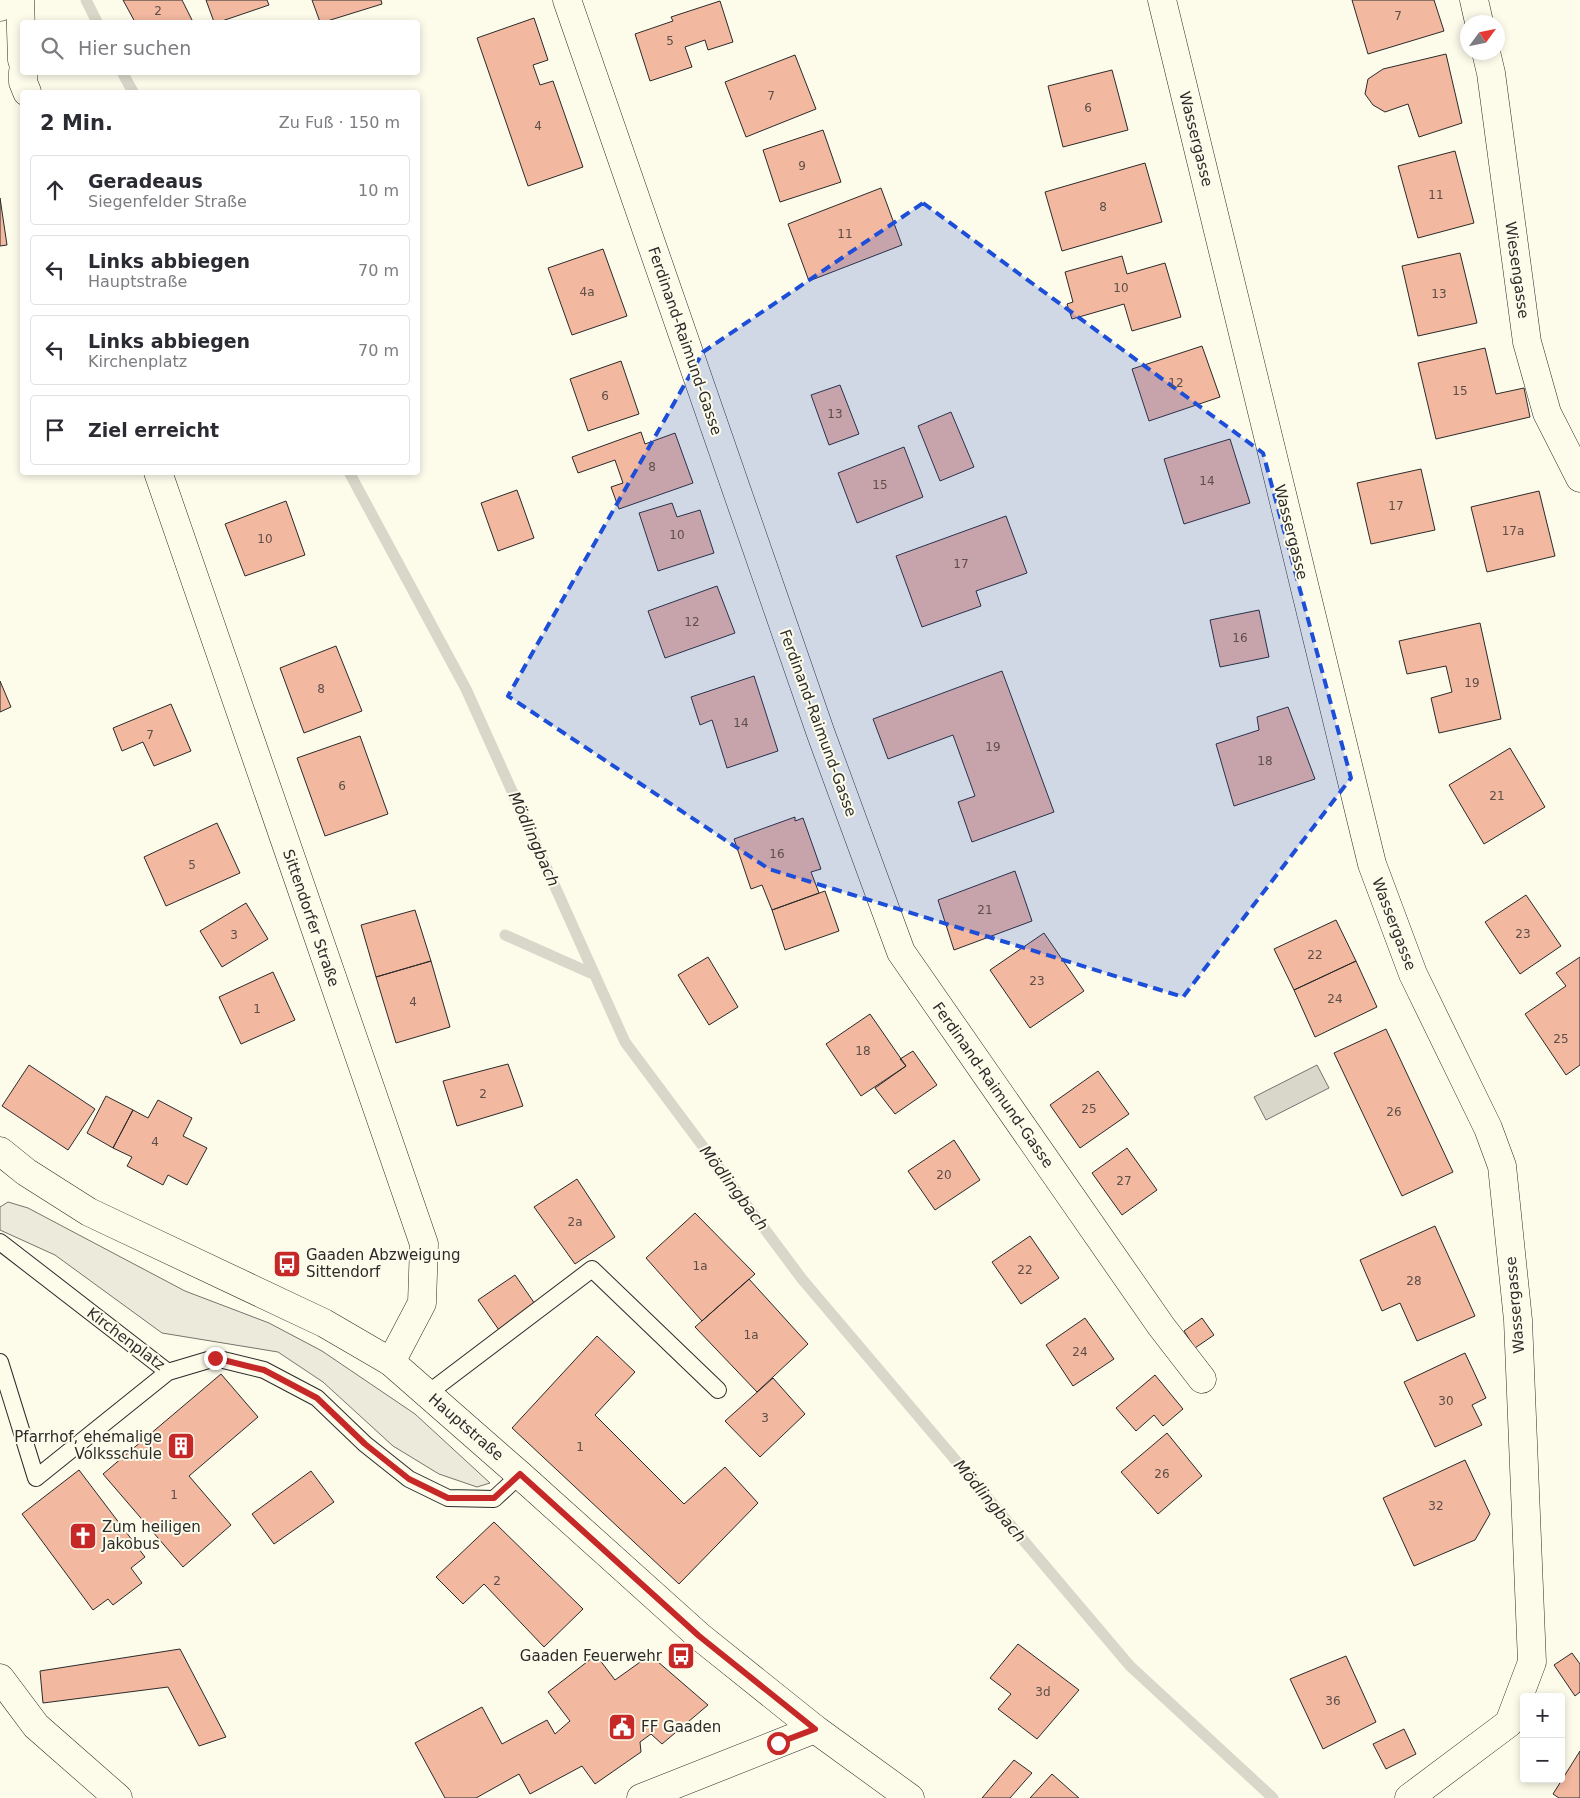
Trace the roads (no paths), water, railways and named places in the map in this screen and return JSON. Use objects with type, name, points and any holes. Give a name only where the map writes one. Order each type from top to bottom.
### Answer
[{"type":"street","points":[[0,7],[10,0]]},
{"type":"street","points":[[20,0],[21,20]]},
{"type":"street","name":"Ferdinand-Raimund-Gasse","points":[[567,0],[818,724],[901,952],[1161,1326],[1202,1379]]},
{"type":"street","name":"Wassergasse","points":[[1162,0],[1372,864],[1413,974],[1488,1128],[1502,1166],[1518,1320],[1532,1662],[1509,1723],[1409,1798]]},
{"type":"street","points":[[1474,0],[1477,15]]},
{"type":"street","name":"Wiesengasse","points":[[1488,60],[1527,342],[1547,413],[1580,478]]},
{"type":"street","points":[[23,75],[26,90]]},
{"type":"street","name":"Sittendorfer Straße","points":[[159,475],[424,1244],[422,1303],[391,1362]]},
{"type":"street","points":[[0,1151],[26,1172],[89,1212],[324,1323],[391,1362]]},
{"type":"street","name":"Hauptstraße","points":[[391,1362],[520,1474],[699,1636],[815,1729],[910,1798]]},
{"type":"street","points":[[0,1678],[36,1726],[118,1798]]},
{"type":"street","points":[[641,1798],[815,1729]]},
{"type":"lane","name":"Kirchenplatz","points":[[0,1242],[168,1372],[215,1358],[264,1370],[317,1398],[365,1444],[409,1479],[448,1498],[494,1498],[520,1474]]},
{"type":"lane","points":[[427,1394],[592,1269],[718,1390]]},
{"type":"lane","points":[[0,1362],[36,1478],[168,1372]]},
{"type":"waterway","name":"Mödlingbach","points":[[86,0],[96,20]]},
{"type":"waterway","name":"Mödlingbach","points":[[124,75],[132,90]]},
{"type":"waterway","name":"Mödlingbach","points":[[351,475],[466,689],[625,1042],[802,1279],[1130,1666],[1273,1798]]},
{"type":"waterway","points":[[505,935],[595,975]]},
{"type":"place","name":"Gaaden Abzweigung Sittendorf","points":[[287,1264]]},
{"type":"place","name":"Pfarrhof, ehemalige Volksschule","points":[[181,1446]]},
{"type":"place","name":"Zum heiligen Jakobus","points":[[83,1536]]},
{"type":"place","name":"Gaaden Feuerwehr","points":[[681,1656]]},
{"type":"place","name":"FF Gaaden","points":[[622,1727]]}]
